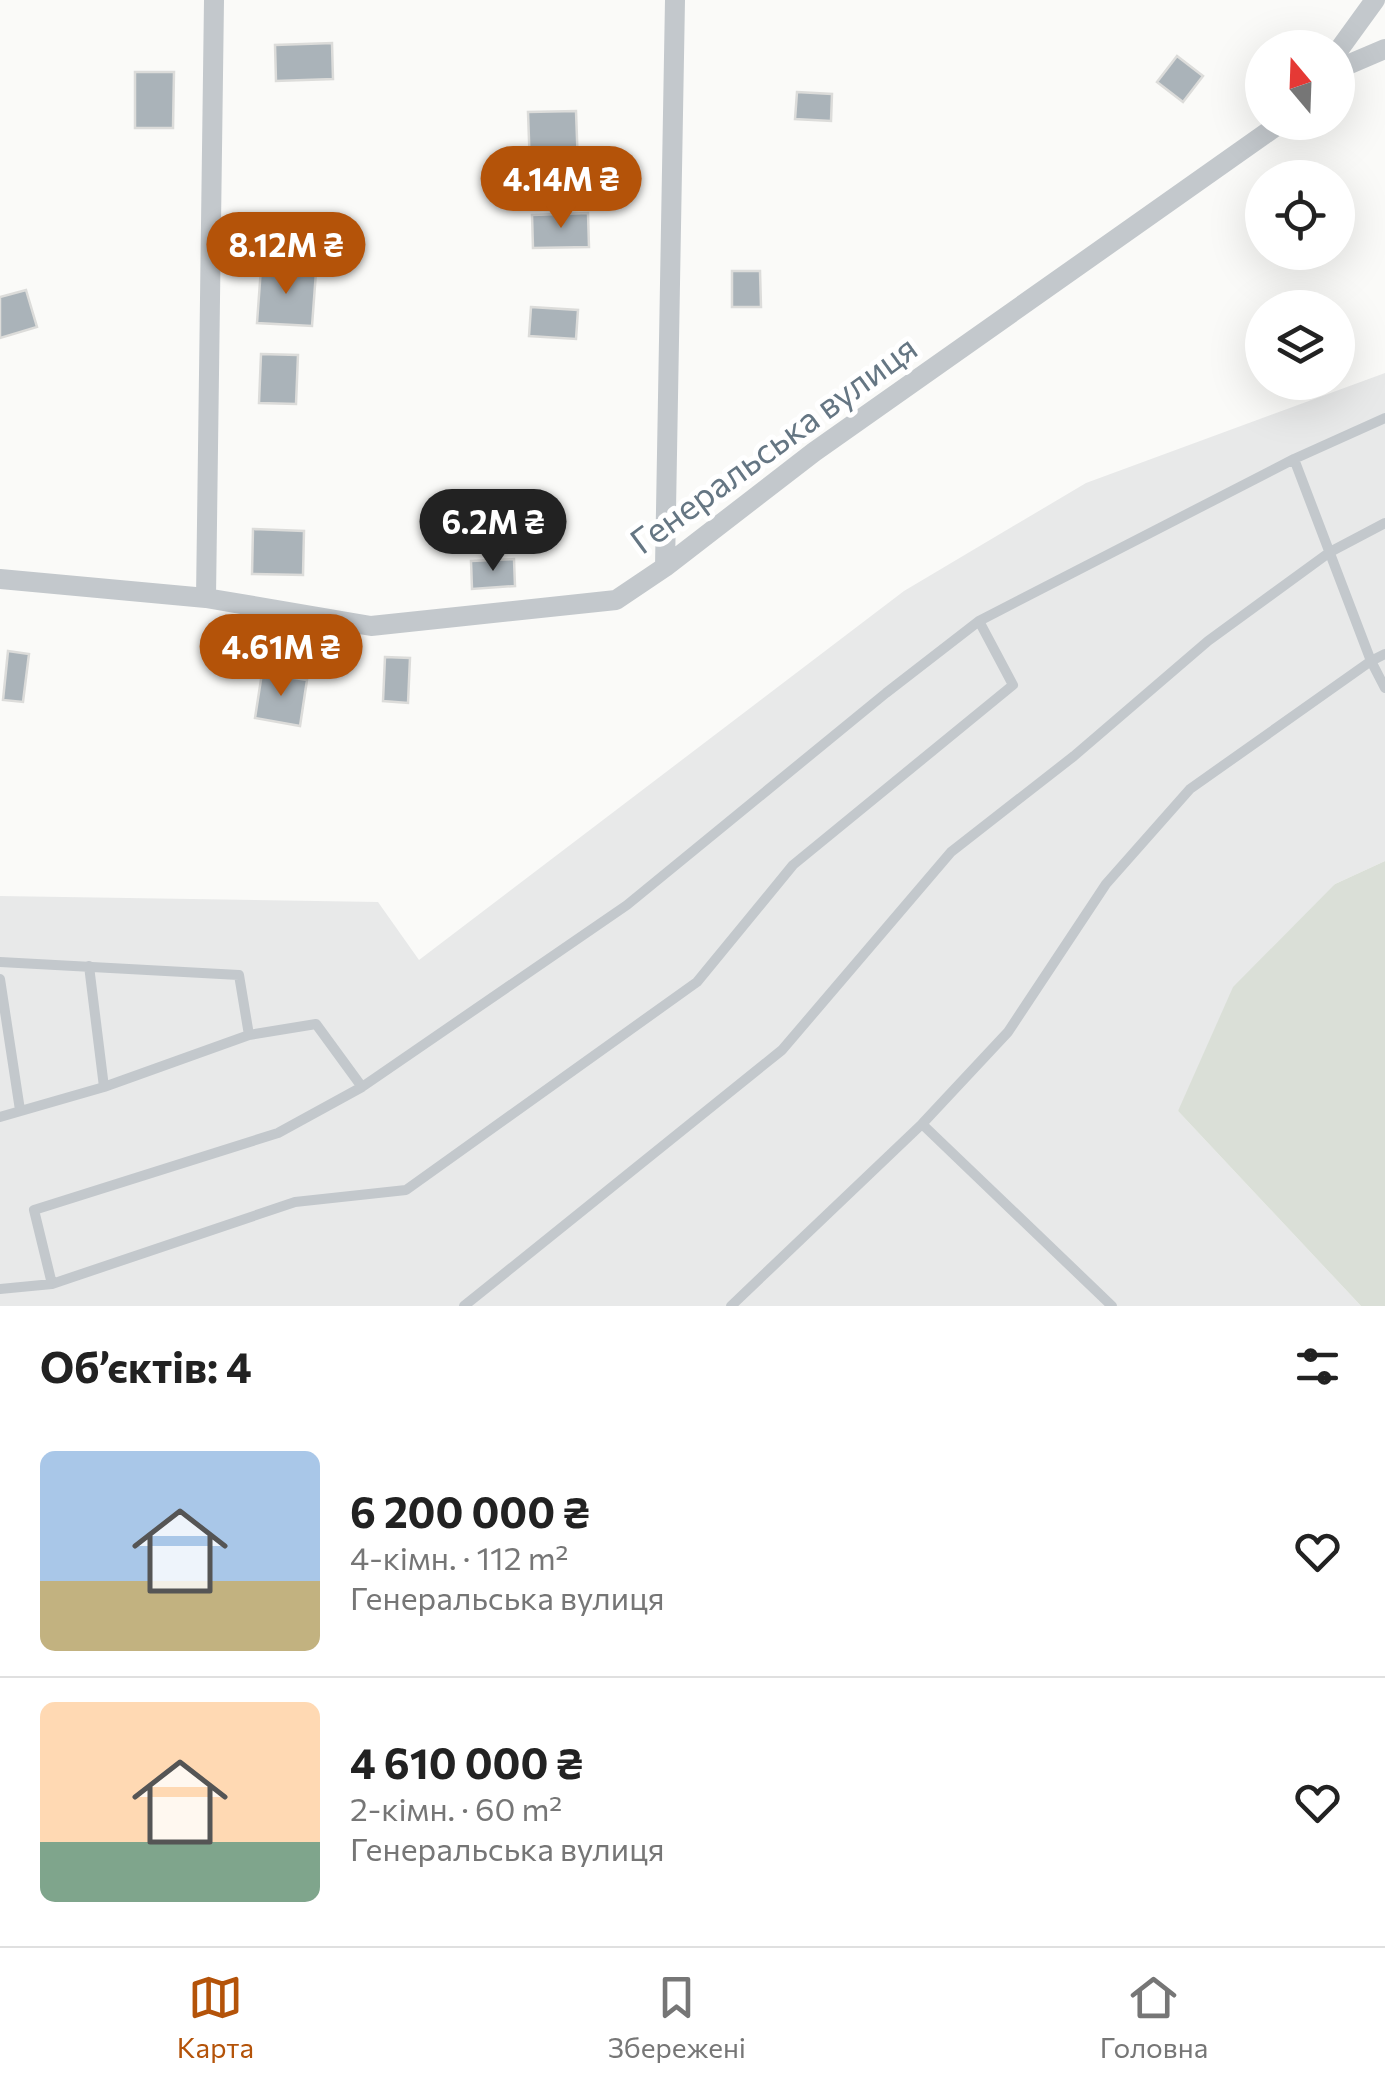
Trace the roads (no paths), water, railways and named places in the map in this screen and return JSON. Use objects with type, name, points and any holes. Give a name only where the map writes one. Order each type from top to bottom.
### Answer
[{"type":"street","points":[[206,598],[214,0]]},
{"type":"street","points":[[666,568],[675,0]]},
{"type":"street","points":[[1353,30],[1375,0]]},
{"type":"street","points":[[1355,62],[1385,49]]},
{"type":"street","name":"Генеральська вулиця","points":[[0,579],[206,598],[372,626],[616,600],[666,568],[814,452],[1256,140]]},
{"type":"lane","points":[[52,1284],[34,1210],[278,1134],[362,1087],[627,905],[979,621],[1294,460],[1385,418]]},
{"type":"lane","points":[[1294,460],[1370,662],[1385,688]]},
{"type":"lane","points":[[464,1306],[782,1050],[951,852],[1074,756],[1208,640],[1330,552],[1385,523]]},
{"type":"lane","points":[[0,1289],[52,1284],[296,1202],[406,1190],[697,982],[793,865],[1013,685],[979,621]]},
{"type":"lane","points":[[730,1306],[922,1124],[1008,1032],[1106,884],[1190,789],[1385,654]]},
{"type":"lane","points":[[0,962],[238,975],[249,1035]]},
{"type":"lane","points":[[88,966],[104,1087]]},
{"type":"lane","points":[[0,979],[20,1110]]},
{"type":"lane","points":[[0,1117],[104,1087],[249,1035],[316,1024],[362,1087]]},
{"type":"lane","points":[[922,1124],[1112,1306]]}]
